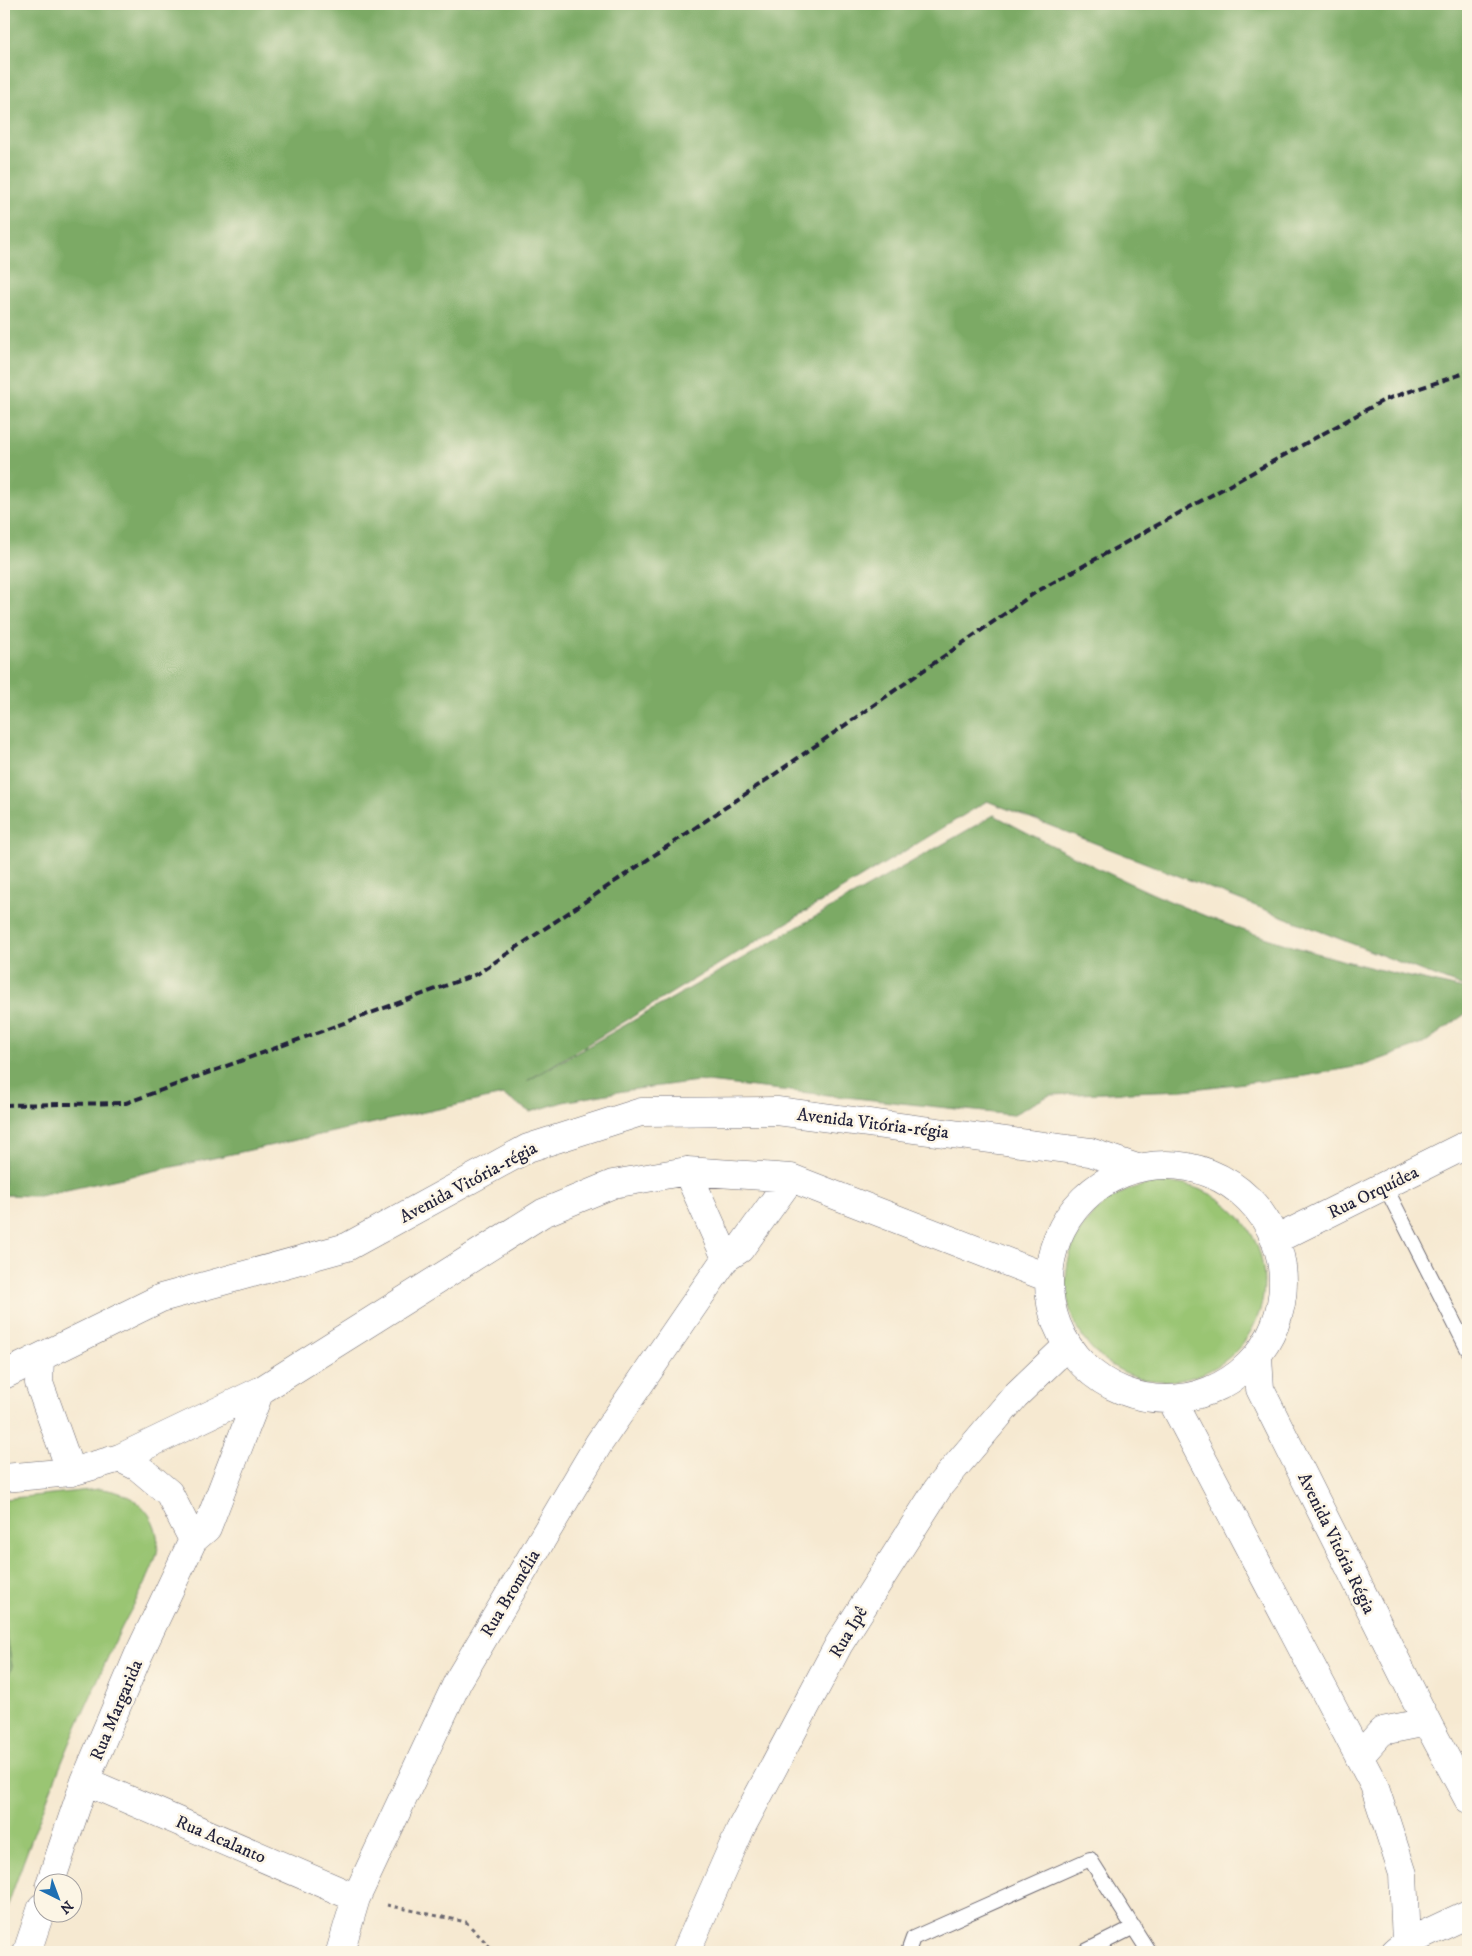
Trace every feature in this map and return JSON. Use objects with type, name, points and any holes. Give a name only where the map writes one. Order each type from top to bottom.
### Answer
[{"type":"street","name":"Avenida Vitória-régia","points":[[4,1375],[161,1298],[347,1247],[528,1148],[641,1112],[776,1110],[1090,1152],[1134,1167],[1184,1164],[1230,1181],[1277,1239]]},
{"type":"street","name":"Rua Orquídea","points":[[1277,1239],[1468,1144]]},
{"type":"street","name":"Avenida Vitória-régia","points":[[1046,1277],[1072,1207],[1134,1167]]},
{"type":"street","points":[[4,1478],[71,1472],[120,1458],[260,1391],[543,1213],[613,1184],[686,1171],[791,1178],[1046,1277],[1065,1348],[1122,1394],[1172,1401],[1219,1388],[1258,1357],[1284,1288],[1277,1239]]},
{"type":"street","points":[[686,1171],[726,1258]]},
{"type":"street","name":"Rua Bromélia","points":[[340,1952],[356,1898],[458,1681],[599,1443],[726,1258],[740,1250],[791,1178]]},
{"type":"street","name":"Rua Ipê","points":[[686,1952],[740,1830],[839,1644],[940,1485],[1015,1396],[1065,1348]]},
{"type":"street","name":"Avenida Vitória Régia","points":[[1258,1357],[1260,1389],[1428,1726],[1468,1799]]},
{"type":"street","points":[[40,1358],[39,1383],[71,1472]]},
{"type":"street","name":"Rua Margarida","points":[[53,1874],[85,1781],[138,1656],[193,1540],[207,1528],[260,1391]]},
{"type":"street","points":[[1172,1401],[1374,1785],[1403,1874],[1401,1948],[1468,1914]]},
{"type":"street","points":[[120,1458],[138,1467],[169,1493],[193,1540]]},
{"type":"street","points":[[1359,1757],[1382,1731],[1417,1724],[1428,1726]]},
{"type":"street","name":"Rua Acalanto","points":[[85,1781],[356,1898]]},
{"type":"street","points":[[27,1952],[36,1924]]},
{"type":"lane","points":[[1385,1186],[1468,1350]]},
{"type":"lane","points":[[908,1952],[913,1938],[1090,1859],[1149,1952]]},
{"type":"lane","points":[[1084,1952],[1134,1927]]},
{"type":"path","points":[[356,1898],[466,1922],[494,1952]]},
{"type":"green space","points":[[4,4],[1468,4],[1468,989],[987,801],[527,1081],[994,815],[1102,870],[1213,919],[1307,951],[1468,990],[1468,1012],[1423,1044],[1365,1065],[1305,1076],[1184,1090],[1050,1095],[1012,1115],[698,1081],[629,1090],[563,1102],[530,1112],[503,1095],[39,1196],[4,1195]]},
{"type":"green space","points":[[1155,1183],[1175,1183],[1203,1190],[1228,1205],[1242,1219],[1257,1244],[1264,1272],[1264,1292],[1257,1320],[1242,1345],[1228,1359],[1203,1374],[1194,1377],[1175,1381],[1155,1381],[1127,1374],[1102,1359],[1088,1345],[1073,1320],[1070,1311],[1066,1292],[1066,1272],[1073,1244],[1088,1219],[1102,1205],[1127,1190],[1136,1187]]},
{"type":"green space","points":[[99,1489],[131,1498],[147,1512],[153,1522],[156,1533],[157,1554],[149,1576],[111,1649],[64,1756],[4,1916],[4,1688],[12,1666],[4,1620],[4,1499]]},
{"type":"green space","points":[[4,1620],[12,1666],[4,1688]]},
{"type":"railway","points":[[4,1105],[126,1103],[477,974],[762,783],[1036,592],[1384,400],[1468,372]]}]
